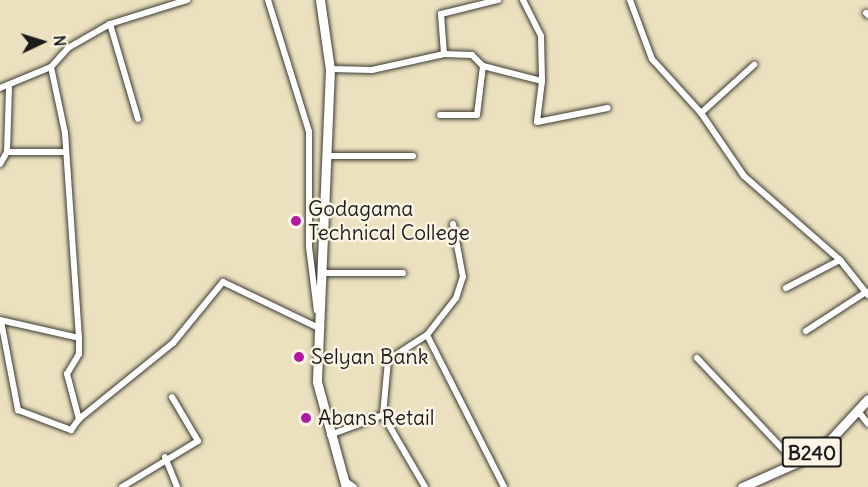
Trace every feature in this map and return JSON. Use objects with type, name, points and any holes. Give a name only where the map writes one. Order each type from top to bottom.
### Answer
[{"type":"main road","points":[[320,0],[330,69],[321,273],[316,327],[317,381],[328,436],[344,483]]},
{"type":"main road","name":"B240","points":[[742,487],[796,463],[858,411],[868,399]]},
{"type":"street","points":[[0,88],[9,88],[51,67],[68,48],[110,24],[187,0]]},
{"type":"street","points":[[268,0],[309,132],[309,247],[317,316]]},
{"type":"street","points":[[444,54],[441,14],[498,0]]},
{"type":"street","points":[[523,0],[541,36],[542,81],[537,122],[608,108]]},
{"type":"street","points":[[630,0],[652,59],[700,112],[744,176],[840,260],[867,293],[806,331]]},
{"type":"street","points":[[110,24],[138,118]]},
{"type":"street","points":[[330,69],[372,70],[444,54],[472,55],[483,66],[542,81]]},
{"type":"street","points":[[700,112],[754,65]]},
{"type":"street","points":[[440,115],[477,115],[483,66]]},
{"type":"street","points":[[51,67],[64,152],[79,338],[79,354],[67,374],[79,419]]},
{"type":"street","points":[[0,164],[7,152],[9,88]]},
{"type":"street","points":[[7,152],[64,152]]},
{"type":"street","points":[[326,156],[413,156]]},
{"type":"street","points":[[425,487],[382,415],[388,360],[427,335],[456,297],[463,277],[453,224]]},
{"type":"street","points":[[786,288],[840,260]]},
{"type":"street","points":[[321,273],[403,273]]},
{"type":"street","points":[[79,338],[0,321],[18,410],[71,430],[79,419],[172,343],[223,282],[316,327]]},
{"type":"street","points":[[427,335],[504,487]]},
{"type":"street","points":[[697,358],[796,463]]},
{"type":"street","points":[[122,487],[165,457],[198,441],[172,398]]},
{"type":"street","points":[[858,411],[868,424]]},
{"type":"street","points":[[328,436],[382,415]]},
{"type":"street","points":[[165,457],[177,487]]},
{"type":"street","points":[[344,483],[354,487]]},
{"type":"place","name":"Godagama Technical College","points":[[296,221]]},
{"type":"place","name":"Selyan Bank","points":[[299,357]]},
{"type":"place","name":"Abans Retail","points":[[306,418]]}]
